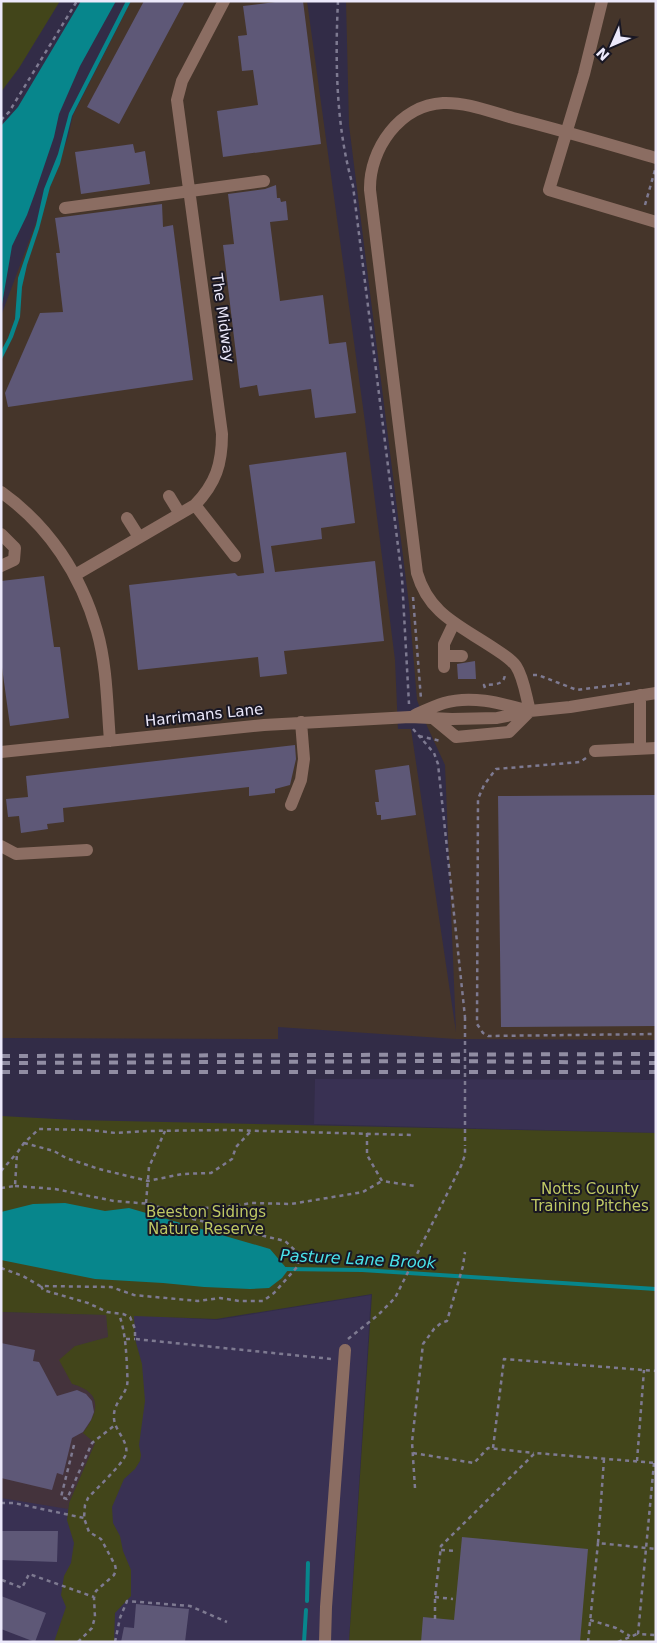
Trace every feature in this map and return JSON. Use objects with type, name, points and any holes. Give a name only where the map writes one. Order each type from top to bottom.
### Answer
[{"type":"street","name":"The Midway","points":[[75,574],[195,505],[205,495],[213,482],[222,455],[222,434],[177,100],[182,81],[224,1]]},
{"type":"street","points":[[602,1],[567,132],[549,190],[656,222]]},
{"type":"street","points":[[433,718],[456,737],[509,732],[530,711],[520,674],[511,660],[454,623],[433,606],[423,592],[417,573],[370,190],[372,166],[380,146],[396,125],[407,116],[428,105],[442,103],[464,104],[656,158]]},
{"type":"street","points":[[65,208],[264,181]]},
{"type":"street","points":[[1,492],[22,507],[44,530],[75,574],[97,631],[104,672],[110,741]]},
{"type":"street","points":[[169,496],[180,514]]},
{"type":"street","points":[[195,505],[235,556]]},
{"type":"street","points":[[127,518],[140,537]]},
{"type":"street","points":[[1,534],[15,548],[14,560],[1,566]]},
{"type":"street","points":[[454,623],[444,644],[444,661],[462,656]]},
{"type":"street","points":[[640,688],[640,748]]},
{"type":"street","name":"Harrimans Lane","points":[[1,752],[264,724],[410,717],[497,718],[530,711],[570,706],[640,688],[656,693]]},
{"type":"street","name":"Harrimans Lane","points":[[410,717],[446,702],[474,700],[487,700],[530,711]]},
{"type":"street","points":[[444,728],[504,725],[516,714]]},
{"type":"street","points":[[291,805],[301,780],[304,759],[301,722]]},
{"type":"street","points":[[595,751],[656,748]]},
{"type":"street","points":[[1,846],[16,854],[87,850]]},
{"type":"street","points":[[325,1642],[342,1351]]},
{"type":"path","points":[[1,120],[9,112],[77,1]]},
{"type":"path","points":[[126,1339],[342,1351],[395,1298],[465,1155],[465,1017],[438,764],[434,753],[419,736],[410,717],[402,578],[352,183],[340,117],[336,54],[338,1]]},
{"type":"path","points":[[642,218],[656,167]]},
{"type":"path","points":[[352,183],[357,183]]},
{"type":"path","points":[[412,591],[422,704]]},
{"type":"path","points":[[506,674],[538,675],[577,690],[640,688]]},
{"type":"path","points":[[419,736],[446,742]]},
{"type":"path","points":[[595,751],[580,762],[496,769],[479,792],[477,1024],[483,1033],[488,1036],[656,1034]]},
{"type":"path","points":[[1,1171],[24,1143],[39,1129],[89,1130],[116,1133],[165,1130],[412,1135]]},
{"type":"path","points":[[146,1203],[149,1168],[165,1130]]},
{"type":"path","points":[[24,1143],[54,1151],[66,1158],[99,1169],[148,1181],[182,1174],[210,1173],[232,1159],[236,1147],[251,1131]]},
{"type":"path","points":[[367,1133],[367,1155],[382,1181]]},
{"type":"path","points":[[15,1186],[17,1153]]},
{"type":"path","points":[[1,1188],[15,1186],[55,1189],[114,1201],[146,1203],[167,1210],[225,1207],[252,1203],[291,1204],[363,1192],[382,1181],[415,1186]]},
{"type":"path","points":[[40,1286],[111,1287],[134,1295],[198,1302],[220,1298],[239,1301],[263,1301],[274,1294],[298,1266],[298,1253],[285,1240],[193,1219],[186,1209]]},
{"type":"path","points":[[415,1488],[412,1442],[423,1344],[434,1329],[447,1320],[455,1299],[465,1252]]},
{"type":"path","points":[[1,1268],[23,1276],[40,1286],[43,1290],[53,1294],[88,1302],[107,1312],[123,1314],[130,1318],[135,1329],[135,1339]]},
{"type":"path","points":[[78,1642],[92,1628],[95,1617],[94,1598],[96,1591],[114,1575],[115,1565],[101,1539],[89,1532],[84,1518],[85,1505],[88,1498],[122,1462],[126,1452],[126,1445],[115,1425],[114,1410],[128,1384],[126,1339],[119,1314]]},
{"type":"path","points":[[493,1448],[504,1359],[656,1371]]},
{"type":"path","points":[[636,1462],[644,1370]]},
{"type":"path","points":[[74,1445],[61,1497],[67,1499],[92,1443],[115,1425]]},
{"type":"path","points":[[413,1454],[474,1463],[488,1448],[493,1448],[655,1463],[638,1634]]},
{"type":"path","points":[[435,1619],[435,1597],[441,1546],[535,1453]]},
{"type":"path","points":[[588,1642],[604,1459]]},
{"type":"path","points":[[1,1503],[14,1503],[84,1518]]},
{"type":"path","points":[[598,1543],[656,1549]]},
{"type":"path","points":[[441,1550],[455,1551]]},
{"type":"path","points":[[2,1580],[22,1588],[29,1574],[94,1598]]},
{"type":"path","points":[[435,1597],[453,1599]]},
{"type":"path","points":[[116,1642],[120,1618],[127,1601],[190,1606],[227,1622]]},
{"type":"path","points":[[590,1620],[616,1628],[630,1636]]},
{"type":"path","points":[[618,1642],[638,1634],[656,1635]]},
{"type":"shaded area","points":[[81,1],[116,1],[80,66],[59,114],[54,137],[35,193],[12,246],[1,310],[1,126],[18,107]]},
{"type":"shaded area","points":[[126,1],[131,1],[72,116],[60,164],[50,187],[27,265],[22,287],[20,317],[13,337],[1,361],[1,351],[15,319],[18,278],[36,225],[44,189],[58,154],[69,113]]},
{"type":"shaded area","points":[[131,1],[307,1],[365,422],[395,660],[398,729],[411,729],[456,1032],[445,765],[417,700],[409,604],[349,125],[346,1],[656,1],[656,1040],[456,1039],[278,1027],[278,1039],[1,1038],[1,316],[68,137],[73,115]]},
{"type":"shaded area","points":[[315,1079],[656,1080],[656,1133],[314,1124]]},
{"type":"shaded area","points":[[65,1203],[105,1211],[129,1208],[270,1249],[288,1270],[282,1278],[269,1288],[250,1289],[95,1279],[1,1260],[1,1212],[33,1204]]},
{"type":"shaded area","points":[[371,1295],[349,1642],[1,1642],[1,1312],[136,1315],[217,1320]]},
{"type":"shaded area","points":[[1,1312],[106,1315],[108,1337],[75,1346],[72,1384],[83,1387],[91,1394],[96,1403],[96,1414],[84,1433],[95,1443],[68,1509],[1,1498]]},
{"type":"green space","points":[[3,1],[60,1],[19,68],[1,92],[1,6]]},
{"type":"green space","points":[[1,1116],[75,1120],[656,1133],[656,1642],[349,1642],[372,1294],[216,1319],[134,1316],[135,1339],[142,1364],[145,1401],[139,1445],[141,1455],[135,1469],[124,1479],[112,1507],[113,1523],[120,1536],[123,1551],[131,1570],[131,1596],[115,1613],[114,1642],[54,1642],[66,1607],[61,1595],[64,1576],[71,1563],[74,1543],[67,1520],[69,1503],[95,1443],[83,1433],[89,1425],[95,1410],[93,1397],[89,1392],[72,1384],[59,1360],[75,1346],[108,1337],[106,1315],[1,1312]]},
{"type":"building","points":[[144,1],[185,1],[119,124],[87,107]]},
{"type":"building","points":[[283,1],[303,1],[321,144],[223,157],[217,111],[258,105],[253,70],[242,71],[238,36],[247,35],[243,6]]},
{"type":"building","points":[[133,144],[135,153],[145,151],[150,184],[81,194],[75,152]]},
{"type":"building","points":[[276,185],[277,198],[280,198],[281,202],[286,201],[288,220],[270,222],[280,301],[323,295],[329,344],[346,342],[356,413],[315,418],[311,389],[259,396],[257,385],[240,388],[223,245],[234,244],[228,194],[265,189]]},
{"type":"building","points":[[162,204],[163,227],[173,225],[193,380],[8,407],[5,393],[40,313],[63,312],[56,253],[60,253],[55,218]]},
{"type":"building","points":[[346,452],[355,523],[321,528],[322,539],[271,546],[275,572],[375,561],[384,641],[284,651],[287,674],[260,677],[258,657],[138,670],[129,585],[235,573],[238,576],[264,573],[249,465]]},
{"type":"building","points":[[44,576],[54,647],[60,647],[69,718],[10,726],[1,660],[1,581]]},
{"type":"building","points":[[475,661],[476,679],[458,679],[457,664]]},
{"type":"building","points":[[295,745],[296,759],[290,785],[275,789],[275,793],[249,796],[249,787],[63,808],[64,822],[47,824],[48,829],[21,833],[19,816],[8,817],[6,799],[28,797],[26,776]]},
{"type":"building","points":[[409,765],[416,815],[381,820],[381,815],[377,815],[375,802],[379,802],[375,770]]},
{"type":"building","points":[[656,795],[656,1026],[501,1027],[498,796]]},
{"type":"building","points":[[1,1343],[35,1350],[33,1361],[39,1362],[57,1396],[77,1390],[86,1394],[92,1401],[94,1412],[91,1420],[83,1432],[72,1438],[63,1475],[57,1473],[52,1490],[1,1478]]},
{"type":"building","points":[[1,1531],[58,1531],[57,1562],[1,1560]]},
{"type":"building","points":[[462,1537],[588,1549],[580,1642],[421,1642],[423,1617],[454,1620]]},
{"type":"building","points":[[1,1596],[46,1613],[35,1642],[1,1629]]},
{"type":"building","points":[[136,1604],[189,1609],[185,1642],[121,1642],[124,1627],[134,1628]]},
{"type":"waterway","name":"Pasture Lane Brook","points":[[284,1269],[362,1270],[656,1289]]},
{"type":"waterway","points":[[307,1601],[308,1563]]},
{"type":"waterway","points":[[304,1642],[306,1610]]},
{"type":"railway","points":[[1,1056],[656,1054]]},
{"type":"railway","points":[[1,1063],[439,1061],[656,1063]]},
{"type":"railway","points":[[1,1072],[656,1072]]},
{"type":"park label","name":"Notts County Training Pitches","points":[[590,1198]]},
{"type":"park label","name":"Beeston Sidings Nature Reserve","points":[[206,1220]]}]
